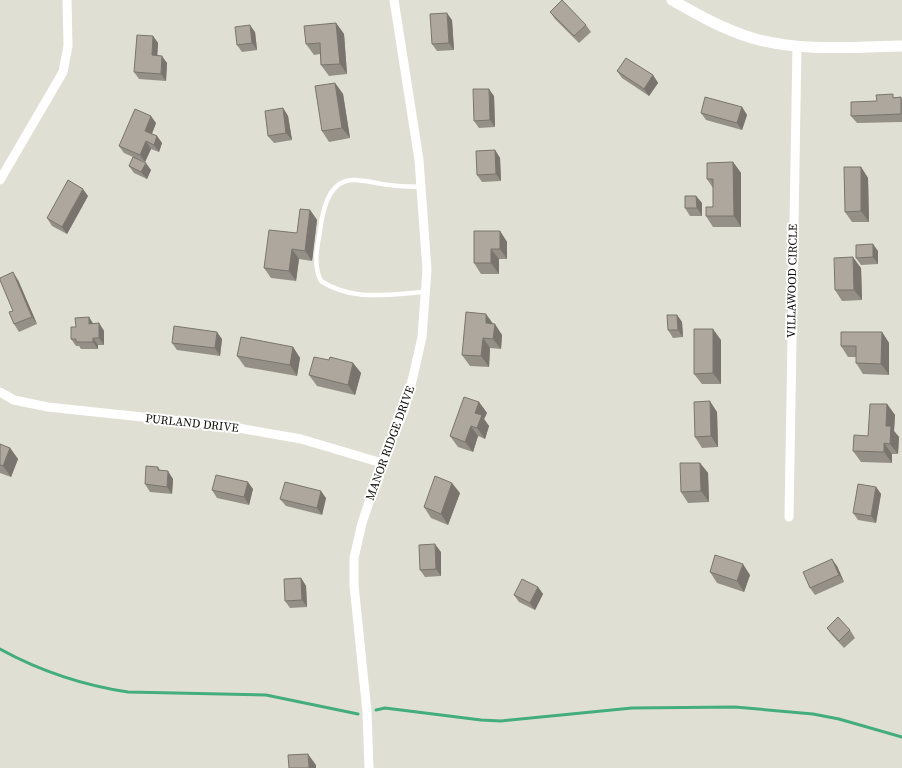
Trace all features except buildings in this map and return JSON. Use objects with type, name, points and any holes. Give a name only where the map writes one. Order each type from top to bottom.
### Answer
[{"type":"street","points":[[0,180],[64,72],[68,46],[67,0]]},
{"type":"street","name":"MANOR RIDGE DRIVE","points":[[369,768],[366,712],[354,585],[354,558],[362,523],[382,463],[404,412],[413,377],[422,337],[427,270],[415,132],[394,0]]},
{"type":"street","points":[[672,0],[703,18],[752,38],[797,46],[902,46]]},
{"type":"street","name":"VILLAWOOD CIRCLE","points":[[789,517],[797,46]]},
{"type":"street","name":"PURLAND DRIVE","points":[[0,392],[14,400],[48,407],[227,426],[302,439],[382,463]]},
{"type":"lane","points":[[421,187],[390,186],[354,180],[346,180],[339,184],[331,192],[322,219],[317,246],[317,266],[321,281],[327,285],[364,296],[426,292]]},
{"type":"waterway","points":[[0,649],[30,664],[62,676],[111,689],[128,692],[266,695],[358,714]]},
{"type":"waterway","points":[[376,710],[385,708],[501,721],[632,708],[735,707],[813,714],[839,719],[902,737]]}]
